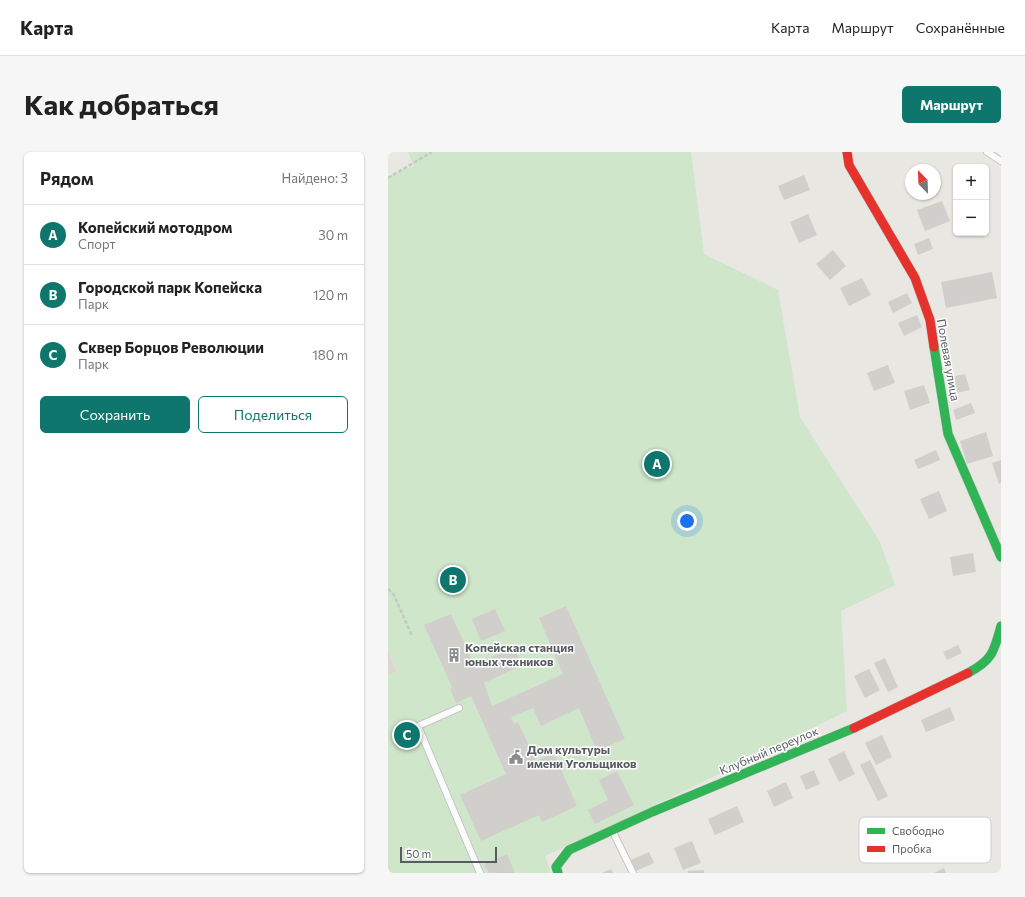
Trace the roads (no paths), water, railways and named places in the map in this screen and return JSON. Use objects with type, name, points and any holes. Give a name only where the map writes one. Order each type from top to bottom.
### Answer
[{"type":"street","name":"Полевая улица","points":[[847,152],[849,165],[915,278],[930,320],[948,434],[1001,557]]},
{"type":"street","name":"Клубный переулок","points":[[558,873],[556,867],[569,850],[652,812],[835,737],[938,689],[984,665],[995,649],[1001,626]]},
{"type":"lane","points":[[987,152],[1001,161]]},
{"type":"lane","points":[[458,708],[418,726],[480,873]]},
{"type":"lane","points":[[612,831],[632,873]]},
{"type":"place","name":"Копейский мотодром","points":[[657,464]]},
{"type":"place","name":"Городской парк Копейска","points":[[453,580]]},
{"type":"place","name":"Копейская станция юных техников","points":[[454,655]]},
{"type":"place","name":"Сквер Борцов Революции","points":[[407,735]]},
{"type":"place","name":"Дом культуры имени Угольщиков","points":[[516,757]]}]
